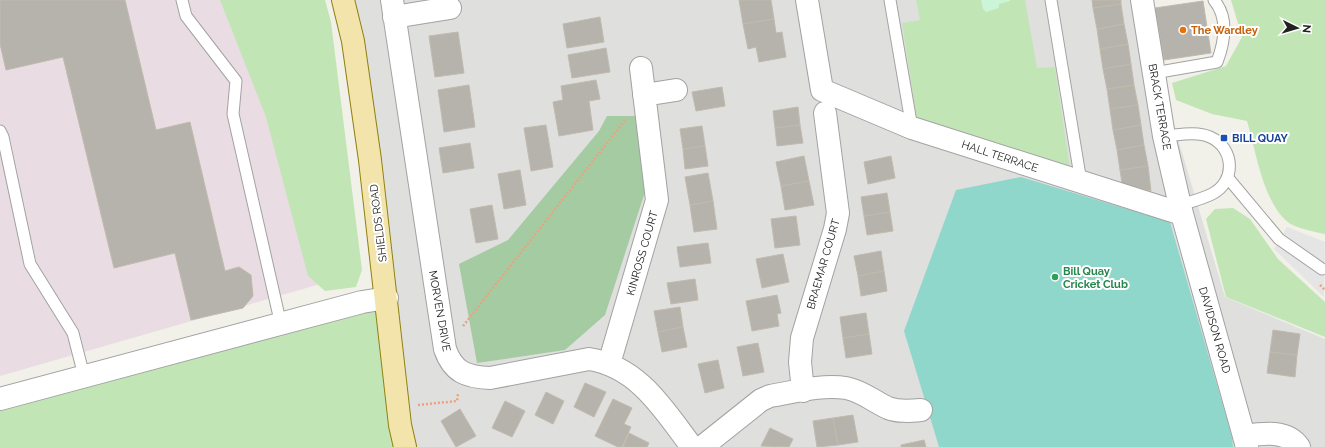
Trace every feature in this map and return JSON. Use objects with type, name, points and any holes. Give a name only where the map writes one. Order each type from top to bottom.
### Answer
[{"type":"main road","name":"SHIELDS ROAD","points":[[343,0],[357,70],[387,298],[398,408],[405,447]]},
{"type":"street","name":"HALL TERRACE","points":[[807,0],[822,90],[912,128],[1081,182],[1181,210]]},
{"type":"street","name":"BRACK TERRACE","points":[[1143,0],[1164,136],[1181,210]]},
{"type":"street","points":[[393,8],[450,8]]},
{"type":"street","name":"MORVEN DRIVE","points":[[393,8],[445,349],[450,362],[462,372]]},
{"type":"street","name":"KINROSS COURT","points":[[609,364],[657,200],[641,68]]},
{"type":"street","points":[[644,95],[676,90]]},
{"type":"street","name":"BRAEMAR COURT","points":[[803,391],[800,362],[802,338],[835,229],[838,213],[825,113]]},
{"type":"street","name":"DAVIDSON ROAD","points":[[1181,210],[1246,441]]},
{"type":"street","points":[[0,399],[281,325],[362,302],[387,298]]},
{"type":"street","points":[[462,372],[475,377],[490,378],[589,358],[609,364],[638,381],[651,393],[692,447]]},
{"type":"street","points":[[702,447],[761,400],[770,396],[831,387],[846,388],[860,392],[888,408],[899,411],[921,410]]},
{"type":"street","points":[[1246,441],[1262,433],[1279,434],[1288,437],[1299,447]]},
{"type":"lane","points":[[182,0],[186,16],[236,81],[233,114],[281,325]]},
{"type":"lane","points":[[890,0],[912,128]]},
{"type":"lane","points":[[1051,0],[1081,182]]},
{"type":"lane","points":[[1154,73],[1217,62],[1223,46],[1225,30],[1221,9],[1214,0]]},
{"type":"lane","points":[[0,131],[3,137],[30,264],[73,333],[84,376]]},
{"type":"lane","points":[[1164,136],[1197,134],[1210,137],[1221,144],[1227,155],[1229,166],[1228,178],[1214,194],[1181,210]]},
{"type":"lane","points":[[1228,178],[1279,239],[1322,269]]},
{"type":"path","points":[[445,349],[644,95]]},
{"type":"path","points":[[398,408],[457,401],[462,372]]},
{"type":"shaded area","points":[[0,0],[294,0],[345,277],[0,376]]},
{"type":"shaded area","points":[[332,0],[1152,0],[1164,92],[1225,297],[1325,339],[1325,447],[408,447],[374,163]]},
{"type":"shaded area","name":"Bill Quay Cricket Club","points":[[1021,177],[1170,222],[1232,437],[1233,447],[939,447],[904,331],[956,190]]},
{"type":"shaded area","points":[[1287,227],[1325,242],[1324,297],[1274,249]]},
{"type":"green space","points":[[220,0],[325,0],[331,22],[362,270],[356,287],[325,291],[308,276],[266,117]]},
{"type":"green space","points":[[916,0],[1025,0],[1037,68],[1055,67],[1070,169],[917,122],[902,23],[920,20]]},
{"type":"green space","points":[[981,0],[1010,1],[999,4],[999,8],[986,12],[983,9]]},
{"type":"green space","points":[[1231,0],[1325,0],[1325,234],[1292,225],[1280,214],[1273,203],[1262,176],[1247,121],[1212,114],[1176,100],[1172,83],[1226,66],[1242,37]]},
{"type":"green space","points":[[607,116],[639,116],[645,192],[605,315],[565,350],[477,363],[459,264],[508,240],[599,131]]},
{"type":"green space","points":[[1233,208],[1250,219],[1278,259],[1325,302],[1325,337],[1226,297],[1206,219],[1215,209]]},
{"type":"green space","points":[[381,303],[399,447],[0,447],[0,410]]},
{"type":"building","points":[[0,0],[125,0],[156,130],[190,122],[225,271],[239,267],[251,275],[253,296],[243,308],[191,320],[175,253],[114,268],[63,57],[6,70],[0,44]]},
{"type":"building","points":[[739,0],[771,0],[774,19],[743,24]]},
{"type":"building","points":[[1092,0],[1121,0],[1121,4],[1093,8]]},
{"type":"building","name":"The Wardley","points":[[1203,1],[1211,53],[1164,60],[1155,8]]},
{"type":"building","points":[[1121,4],[1124,24],[1097,29],[1093,8]]},
{"type":"building","points":[[600,17],[604,42],[567,48],[563,24]]},
{"type":"building","points":[[774,19],[776,33],[782,32],[786,57],[759,62],[756,47],[748,49],[743,24]]},
{"type":"building","points":[[1124,24],[1128,44],[1100,49],[1097,29]]},
{"type":"building","points":[[458,32],[464,73],[435,77],[429,36]]},
{"type":"building","points":[[1128,44],[1131,64],[1103,69],[1100,49]]},
{"type":"building","points":[[606,48],[610,72],[572,78],[568,55]]},
{"type":"building","points":[[1131,64],[1134,85],[1107,89],[1103,69]]},
{"type":"building","points":[[596,80],[600,99],[589,101],[593,130],[559,136],[553,102],[563,100],[561,86]]},
{"type":"building","points":[[469,85],[475,127],[444,132],[438,90]]},
{"type":"building","points":[[1134,85],[1138,105],[1110,109],[1107,89]]},
{"type":"building","points":[[722,87],[725,106],[696,111],[692,92]]},
{"type":"building","points":[[1138,105],[1141,125],[1113,130],[1110,109]]},
{"type":"building","points":[[798,107],[800,125],[775,128],[773,111]]},
{"type":"building","points":[[546,125],[553,167],[531,171],[524,128]]},
{"type":"building","points":[[800,125],[803,143],[777,146],[775,128]]},
{"type":"building","points":[[1141,125],[1144,145],[1117,150],[1113,130]]},
{"type":"building","points":[[702,126],[705,146],[683,149],[680,129]]},
{"type":"building","points":[[470,143],[474,168],[443,173],[439,148]]},
{"type":"building","points":[[1144,145],[1148,166],[1120,170],[1117,150]]},
{"type":"building","points":[[705,146],[708,166],[685,169],[683,149]]},
{"type":"building","points":[[804,156],[809,181],[781,186],[776,162]]},
{"type":"building","points":[[891,156],[895,178],[868,184],[864,162]]},
{"type":"building","points":[[1148,166],[1151,191],[1122,183],[1120,170]]},
{"type":"building","points":[[520,170],[526,205],[504,209],[498,174]]},
{"type":"building","points":[[708,173],[713,201],[690,205],[685,177]]},
{"type":"building","points":[[809,181],[814,205],[785,210],[781,186]]},
{"type":"building","points":[[887,193],[890,212],[864,216],[861,197]]},
{"type":"building","points":[[713,201],[717,229],[694,232],[690,205]]},
{"type":"building","points":[[492,205],[498,239],[476,243],[470,209]]},
{"type":"building","points":[[890,212],[893,231],[867,235],[864,216]]},
{"type":"building","points":[[796,216],[800,245],[775,248],[771,219]]},
{"type":"building","points":[[708,243],[711,263],[680,267],[677,247]]},
{"type":"building","points":[[881,251],[884,271],[858,276],[854,256]]},
{"type":"building","points":[[783,254],[789,282],[762,288],[756,259]]},
{"type":"building","points":[[884,271],[887,291],[861,296],[858,276]]},
{"type":"building","points":[[695,279],[698,300],[671,304],[667,283]]},
{"type":"building","points":[[777,295],[781,313],[777,314],[779,326],[752,331],[746,301]]},
{"type":"building","points":[[680,307],[683,327],[658,332],[654,311]]},
{"type":"building","points":[[866,313],[869,334],[843,338],[840,317]]},
{"type":"building","points":[[683,327],[687,347],[662,352],[658,332]]},
{"type":"building","points":[[1273,330],[1300,334],[1297,355],[1270,352]]},
{"type":"building","points":[[869,334],[872,354],[846,358],[843,338]]},
{"type":"building","points":[[758,343],[764,372],[743,376],[737,347]]},
{"type":"building","points":[[1270,352],[1297,355],[1295,377],[1267,373]]},
{"type":"building","points":[[718,360],[724,388],[705,393],[698,364]]},
{"type":"building","points":[[585,383],[606,392],[594,417],[574,407]]},
{"type":"building","points":[[546,392],[564,401],[553,424],[535,415]]},
{"type":"building","points":[[613,399],[632,408],[624,424],[631,427],[622,447],[618,447],[595,436]]},
{"type":"building","points":[[505,401],[525,411],[512,437],[492,428]]},
{"type":"building","points":[[460,409],[476,436],[456,447],[441,421]]},
{"type":"building","points":[[853,415],[858,442],[838,445],[833,418]]},
{"type":"building","points":[[833,418],[838,445],[817,447],[813,421]]},
{"type":"building","points":[[770,428],[793,439],[789,447],[761,446]]},
{"type":"building","points":[[629,433],[649,443],[647,447],[623,447]]},
{"type":"building","points":[[924,440],[926,447],[901,447],[901,445]]},
{"type":"place","name":"The Wardley","points":[[1183,30]]},
{"type":"place","name":"BILL QUAY","points":[[1224,138]]},
{"type":"place","name":"Bill Quay Cricket Club","points":[[1055,277]]}]
